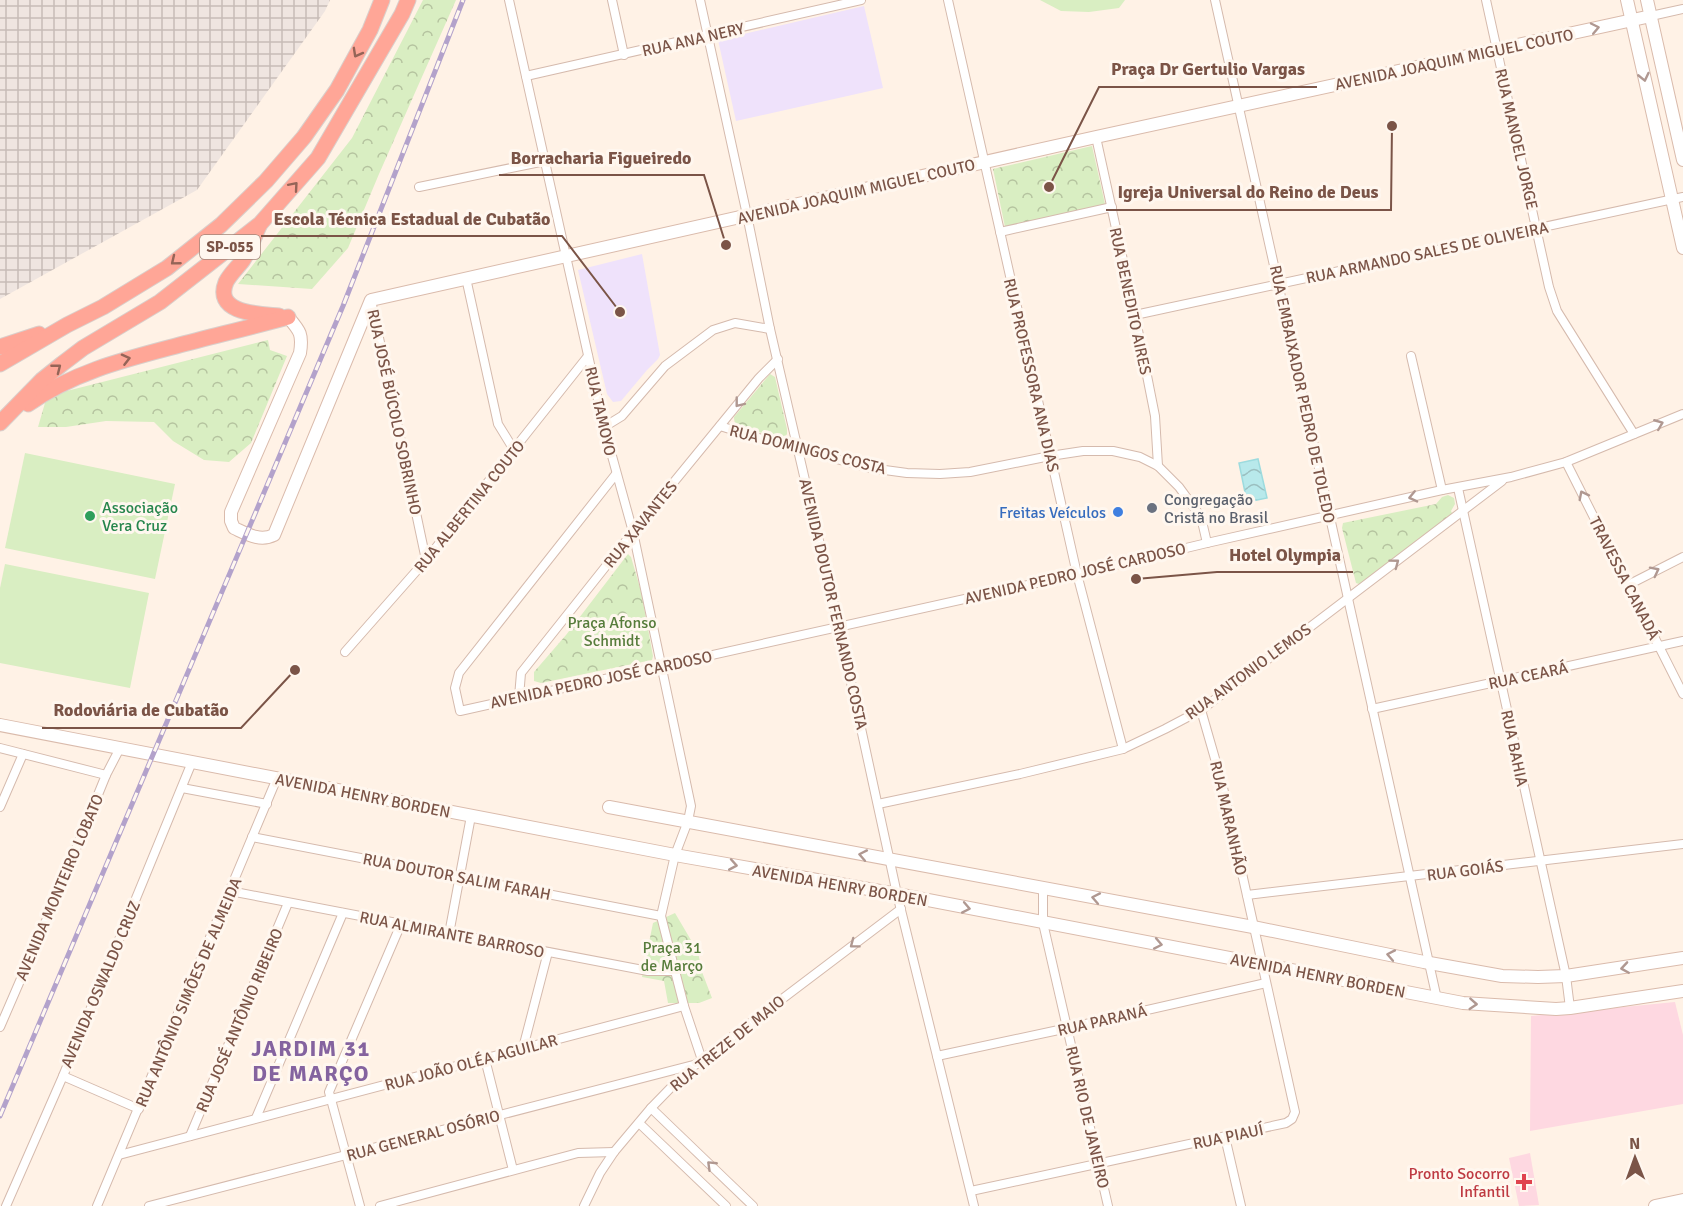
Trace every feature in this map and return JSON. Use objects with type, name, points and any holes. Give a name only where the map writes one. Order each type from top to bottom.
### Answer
[{"type":"highway","name":"SP-055","points":[[0,364],[103,307],[167,268],[220,225],[266,181],[304,137],[337,90],[370,30],[382,0]]},
{"type":"highway","name":"SP-055","points":[[0,424],[42,380],[62,364],[83,348],[160,302],[260,224],[318,158],[408,0]]},
{"type":"highway","points":[[260,224],[245,256],[226,282],[224,291],[226,300],[243,312],[288,317]]},
{"type":"highway","points":[[0,424],[43,393],[74,377],[113,362],[288,317]]},
{"type":"highway","name":"SP-055","points":[[0,347],[67,325]]},
{"type":"street","name":"RUA TAMOYO","points":[[509,0],[604,427],[633,532],[691,806],[688,821]]},
{"type":"street","points":[[612,0],[624,55]]},
{"type":"street","name":"AVENIDA DOUTOR FERNANDO COSTA","points":[[700,0],[770,328],[799,448],[897,894],[974,1206]]},
{"type":"street","name":"RUA ANA NERY","points":[[525,76],[861,0]]},
{"type":"street","name":"RUA PROFESSORA ANA DIAS","points":[[948,0],[1077,574],[1123,748]]},
{"type":"street","name":"RUA EMBAIXADOR PEDRO DE TOLEDO","points":[[1215,0],[1437,999]]},
{"type":"street","name":"RUA MANOEL JORGE","points":[[1486,0],[1549,287],[1557,311],[1634,434]]},
{"type":"street","points":[[1627,0],[1678,199],[1683,248]]},
{"type":"street","points":[[1647,0],[1683,160]]},
{"type":"street","name":"AVENIDA JOAQUIM MIGUEL COUTO","points":[[371,300],[1683,9]]},
{"type":"street","name":"RUA BENEDITO AIRES","points":[[1096,138],[1155,416],[1158,466]]},
{"type":"street","points":[[419,187],[545,161]]},
{"type":"street","name":"RUA ARMANDO SALES DE OLIVEIRA","points":[[1135,315],[1678,199]]},
{"type":"street","points":[[1000,232],[1112,207]]},
{"type":"street","points":[[466,278],[498,424],[514,450]]},
{"type":"street","points":[[288,317],[298,328],[302,339],[300,353],[231,512],[234,528],[267,539],[274,535],[371,300]]},
{"type":"street","name":"RUA JOSÉ BÚCOLO SOBRINHO","points":[[371,300],[426,560]]},
{"type":"street","points":[[604,427],[622,416],[665,366],[713,330],[735,323],[770,328]]},
{"type":"street","name":"RUA ALBERTINA COUTO","points":[[345,652],[426,560],[588,356]]},
{"type":"street","points":[[1411,356],[1442,490]]},
{"type":"street","name":"RUA XAVANTES","points":[[519,697],[521,673],[759,378],[778,359]]},
{"type":"street","name":"AVENIDA PEDRO JOSÉ CARDOSO","points":[[616,474],[459,673],[455,688],[460,711],[1077,574],[1442,490],[1511,477],[1566,462],[1683,414]]},
{"type":"street","name":"RUA DOMINGOS COSTA","points":[[720,426],[870,468],[907,473],[940,474],[989,469],[1083,451],[1113,451],[1140,457],[1158,466],[1191,502],[1201,517],[1207,543]]},
{"type":"street","name":"TRAVESSA CANADÁ","points":[[1566,462],[1683,694]]},
{"type":"street","name":"RUA ANTONIO LEMOS","points":[[878,804],[1020,774],[1123,748],[1201,710],[1494,486],[1511,477]]},
{"type":"street","name":"RUA BAHIA","points":[[1458,488],[1566,976],[1570,1008]]},
{"type":"street","points":[[1628,585],[1683,557]]},
{"type":"street","name":"RUA CEARÁ","points":[[1372,709],[1683,641]]},
{"type":"street","name":"RUA MARANHÃO","points":[[1201,710],[1222,783],[1253,927]]},
{"type":"street","name":"AVENIDA HENRY BORDEN","points":[[0,724],[471,816],[897,894],[1437,999],[1463,1003],[1556,1009],[1683,991]]},
{"type":"street","points":[[0,748],[106,775]]},
{"type":"street","name":"AVENIDA MONTEIRO LOBATO","points":[[0,1027],[106,775],[120,748]]},
{"type":"street","points":[[0,807],[23,754]]},
{"type":"street","name":"AVENIDA OSWALDO CRUZ","points":[[6,1206],[63,1076],[192,762]]},
{"type":"street","name":"RUA ANTÔNIO SIMÕES DE ALMEIDA","points":[[97,1206],[277,778]]},
{"type":"street","name":"AVENIDA HENRY BORDEN","points":[[182,788],[267,804]]},
{"type":"street","name":"AVENIDA HENRY BORDEN","points":[[609,807],[1253,927],[1502,976],[1566,976],[1683,957]]},
{"type":"street","points":[[449,934],[471,816]]},
{"type":"street","points":[[688,821],[675,855],[661,916],[699,1062]]},
{"type":"street","name":"RUA DOUTOR SALIM FARAH","points":[[252,837],[661,916]]},
{"type":"street","name":"RUA GOIÁS","points":[[1247,895],[1683,844]]},
{"type":"street","name":"RUA RIO DE JANEIRO","points":[[1043,888],[1043,922],[1108,1206]]},
{"type":"street","name":"RUA ALMIRANTE BARROSO","points":[[230,891],[648,971],[675,971]]},
{"type":"street","name":"RUA JOSÉ ANTÔNIO RIBEIRO","points":[[190,1136],[288,903]]},
{"type":"street","name":"RUA TREZE DE MAIO","points":[[584,1206],[600,1173],[614,1152],[681,1077],[901,909]]},
{"type":"street","points":[[256,1118],[343,913]]},
{"type":"street","points":[[360,1206],[329,1092],[400,924]]},
{"type":"street","name":"RUA PIAUÍ","points":[[971,1191],[1226,1137],[1286,1123],[1292,1119],[1295,1112],[1253,927]]},
{"type":"street","points":[[523,1048],[548,952]]},
{"type":"street","name":"RUA PARANÁ","points":[[937,1056],[1266,983]]},
{"type":"street","name":"RUA JOÃO OLÉA AGUILAR","points":[[119,1155],[684,1006]]},
{"type":"street","points":[[484,1059],[513,1170]]},
{"type":"street","name":"RUA GENERAL OSÓRIO","points":[[149,1206],[699,1062]]},
{"type":"street","points":[[63,1076],[139,1109]]},
{"type":"street","points":[[651,1108],[753,1206]]},
{"type":"street","points":[[639,1123],[726,1206]]},
{"type":"street","points":[[1226,1137],[1241,1206]]},
{"type":"street","points":[[380,1206],[578,1153],[614,1152]]},
{"type":"street","points":[[1655,1206],[1683,1200]]},
{"type":"shaded area","points":[[0,0],[330,0],[325,11],[197,190],[0,299]]},
{"type":"shaded area","points":[[864,6],[883,88],[736,121],[718,40]]},
{"type":"shaded area","points":[[642,254],[660,355],[621,401],[613,402],[607,394],[578,270]]},
{"type":"shaded area","points":[[1675,1002],[1683,1035],[1683,1104],[1530,1131],[1531,1016]]},
{"type":"shaded area","name":"Pronto Socorro Infantil","points":[[1530,1153],[1539,1205],[1519,1206],[1509,1158]]},
{"type":"green space","points":[[423,0],[456,0],[348,248],[312,289],[238,284],[352,138]]},
{"type":"green space","points":[[1040,0],[1125,0],[1119,8],[1089,12],[1061,11]]},
{"type":"green space","points":[[1092,146],[1105,204],[1005,227],[993,169]]},
{"type":"green space","points":[[268,340],[270,350],[287,356],[251,443],[229,462],[204,460],[173,441],[154,422],[106,421],[66,427],[38,427],[47,396]]},
{"type":"green space","points":[[770,374],[775,377],[787,429],[787,434],[782,438],[739,427],[734,420],[734,417]]},
{"type":"green space","name":"Associação Vera Cruz","points":[[25,453],[175,484],[155,579],[5,548]]},
{"type":"green space","points":[[1448,495],[1454,498],[1455,504],[1451,511],[1453,515],[1362,585],[1356,583],[1342,528],[1343,523],[1436,504],[1442,497]]},
{"type":"green space","name":"Praça Afonso Schmidt","points":[[628,554],[631,557],[641,591],[652,660],[541,683],[534,681],[534,672],[566,635]]},
{"type":"green space","points":[[5,564],[149,593],[130,688],[0,663],[0,588]]},
{"type":"green space","name":"Praça 31 de Março","points":[[675,913],[698,952],[702,972],[712,998],[699,1003],[668,1003],[664,981],[642,977],[653,923]]},
{"type":"water","points":[[1258,459],[1267,498],[1247,502],[1239,463]]},
{"type":"railway","points":[[0,1116],[343,306],[463,0]]},
{"type":"place","name":"Igreja Universal do Reino de Deus","points":[[1392,126]]},
{"type":"place","name":"Praça Dr Gertulio Vargas","points":[[1049,187]]},
{"type":"place","name":"Borracharia Figueiredo","points":[[726,245]]},
{"type":"place","name":"Escola Técnica Estadual de Cubatão","points":[[620,312]]},
{"type":"place","name":"Congregação Cristã no Brasil","points":[[1152,508]]},
{"type":"place","name":"Freitas Veículos","points":[[1118,512]]},
{"type":"place","name":"Associação Vera Cruz","points":[[90,516]]},
{"type":"place","name":"Hotel Olympia","points":[[1136,579]]},
{"type":"place","name":"Rodoviária de Cubatão","points":[[295,670]]},
{"type":"place","name":"Pronto Socorro Infantil","points":[[1524,1182]]},
{"type":"district","name":"JARDIM 31 DE MARÇO","points":[[311,1060]]}]
